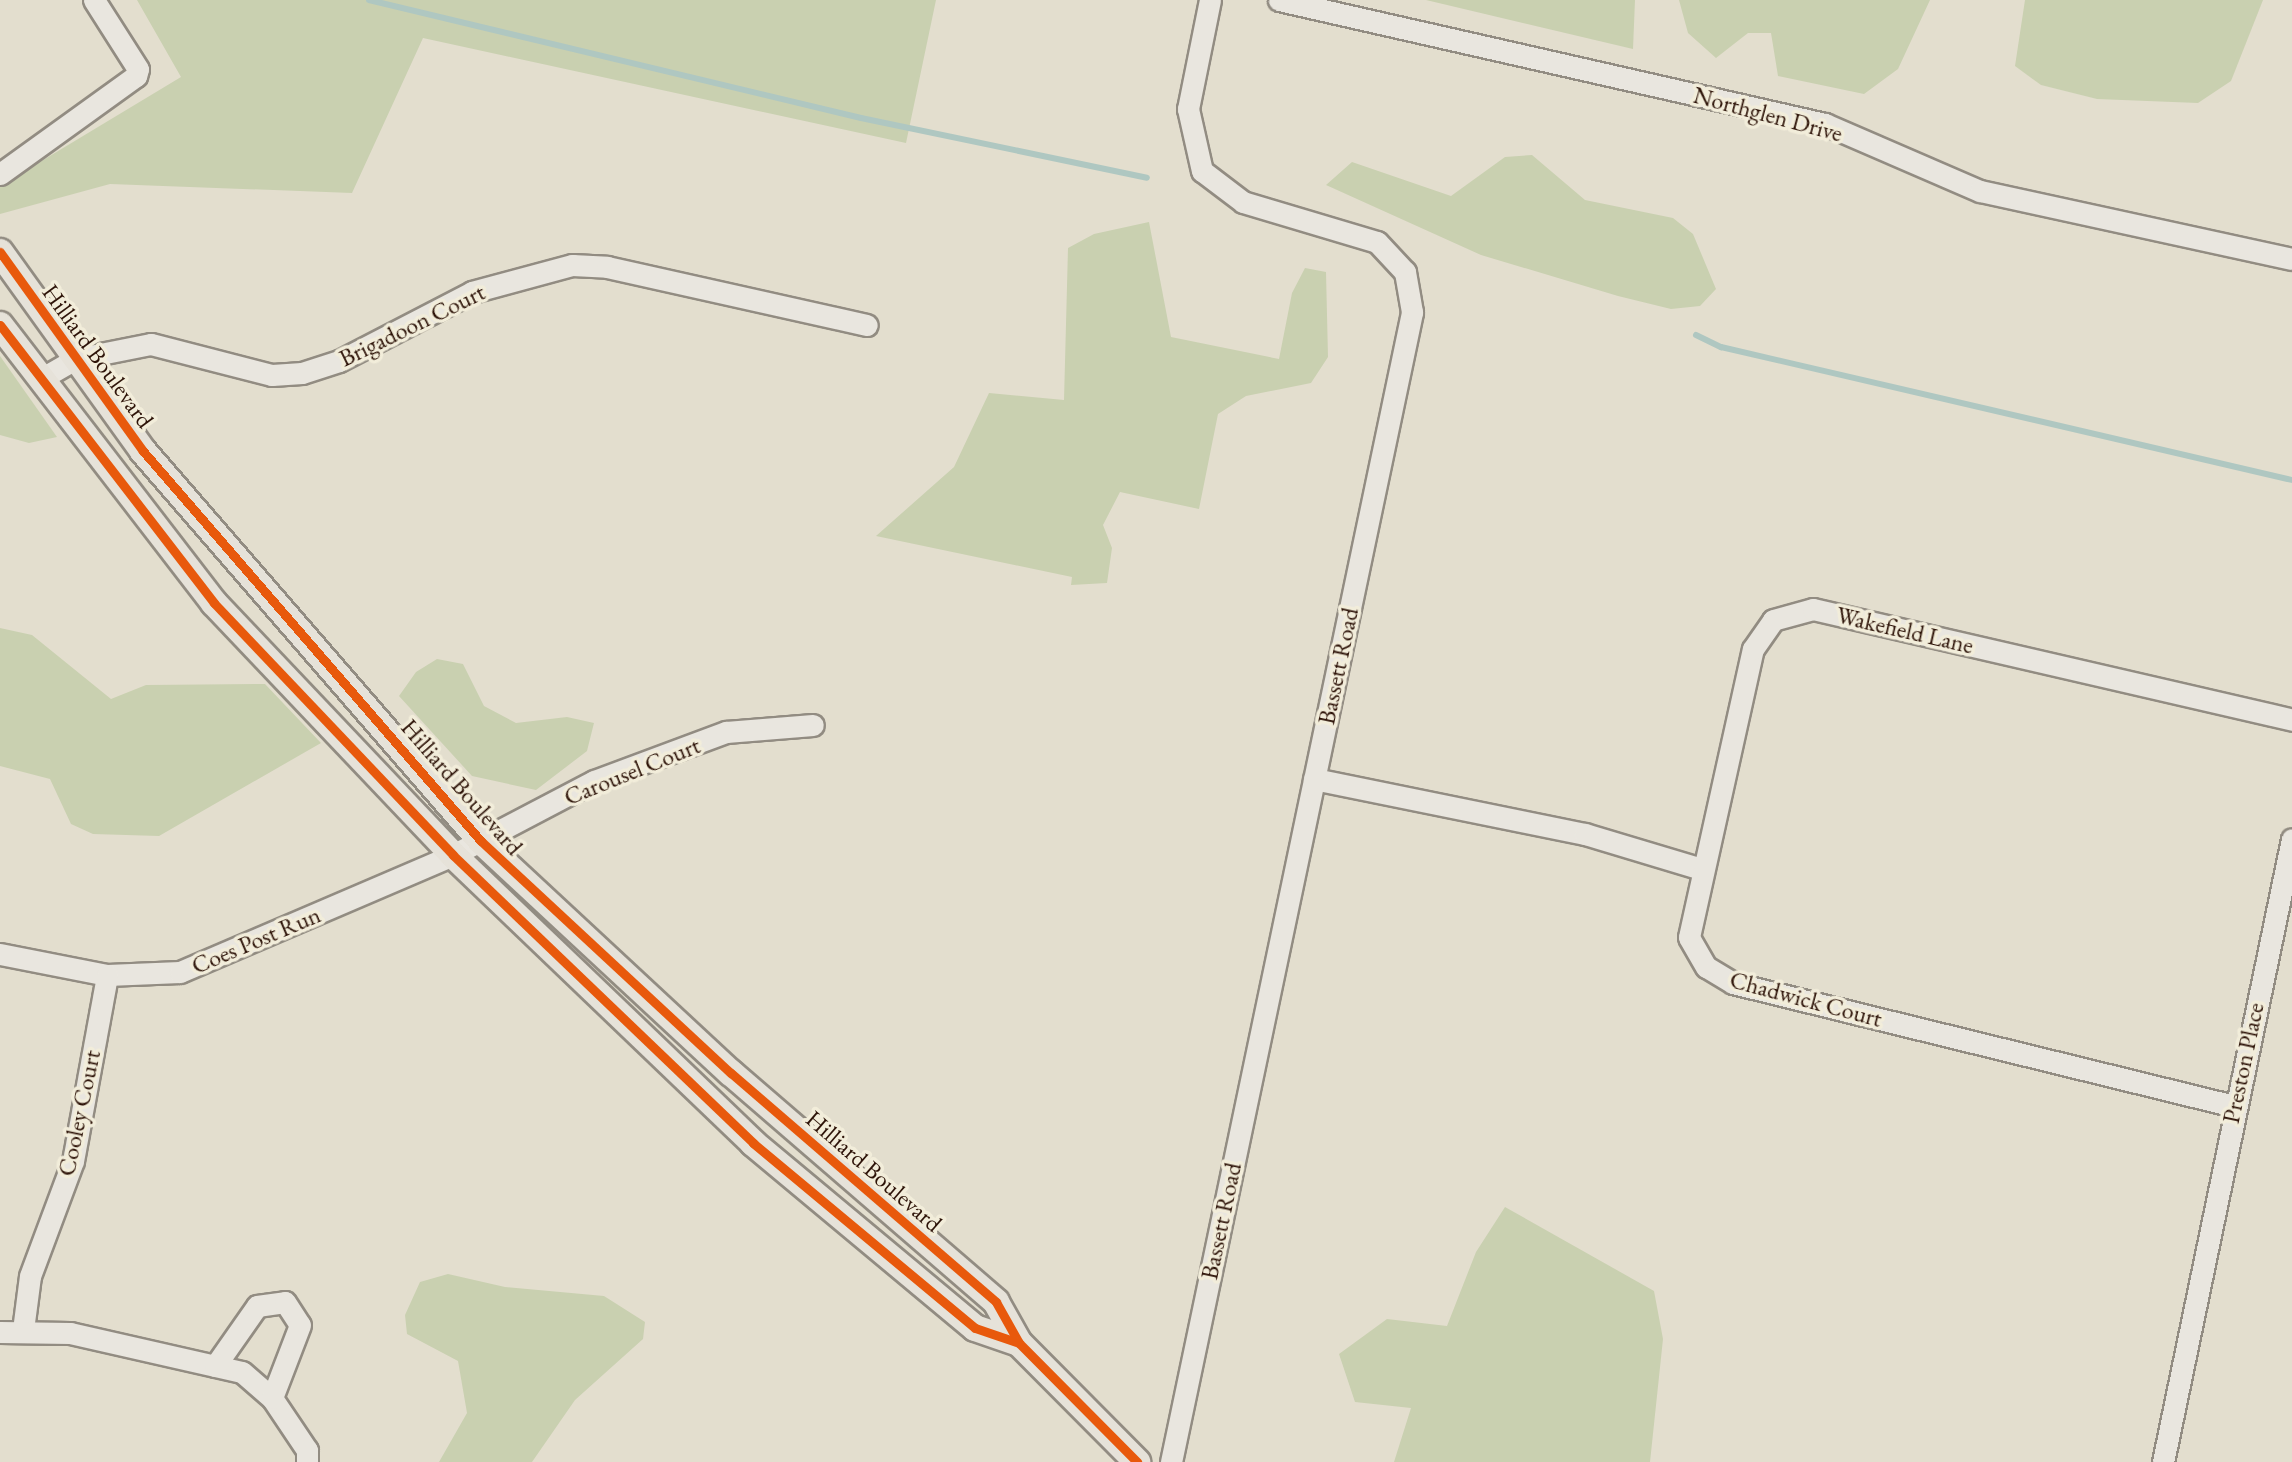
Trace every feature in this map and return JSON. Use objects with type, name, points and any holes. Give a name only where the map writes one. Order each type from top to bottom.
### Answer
[{"type":"main road","name":"Hilliard Boulevard","points":[[0,252],[143,451],[465,849],[996,1302],[1019,1343],[1136,1462]]},
{"type":"main road","name":"Hilliard Boulevard","points":[[0,325],[44,377],[214,603],[465,849],[753,1143],[975,1328],[1019,1343]]},
{"type":"street","points":[[0,174],[126,88],[138,69],[94,0]]},
{"type":"street","name":"Bassett Road","points":[[1171,1462],[1409,336],[1410,292],[1400,263],[1377,242],[1243,202],[1202,171],[1188,109],[1210,0]]},
{"type":"street","name":"Northglen Drive","points":[[1279,0],[1825,124],[1980,191],[2292,259]]},
{"type":"street","name":"Brigadoon Court","points":[[44,377],[75,359],[151,344],[272,375],[302,373],[339,361],[472,292],[572,265],[607,267],[867,325]]},
{"type":"street","name":"Wakefield Lane","points":[[1703,869],[1754,649],[1773,620],[1813,609],[2292,720]]},
{"type":"street","name":"Carousel Court","points":[[465,849],[594,781],[726,732],[813,725]]},
{"type":"street","points":[[1314,779],[1585,834],[1703,869]]},
{"type":"street","name":"Preston Place","points":[[2163,1462],[2196,1287],[2292,839]]},
{"type":"street","name":"Coes Post Run","points":[[0,954],[107,975],[180,972],[465,849]]},
{"type":"street","name":"Chadwick Court","points":[[1703,869],[1689,937],[1706,967],[1733,984],[2234,1106]]},
{"type":"street","name":"Cooley Court","points":[[23,1329],[30,1276],[73,1161],[107,975]]},
{"type":"street","points":[[215,1366],[257,1306],[285,1302],[300,1325],[272,1398]]},
{"type":"street","points":[[0,1332],[23,1329],[70,1333],[242,1372],[272,1398],[307,1450],[307,1462]]},
{"type":"green space","points":[[137,0],[936,0],[906,143],[423,38],[352,193],[110,184],[0,214],[0,186],[181,77]]},
{"type":"green space","points":[[1426,0],[1635,0],[1633,49]]},
{"type":"green space","points":[[1679,0],[1930,0],[1898,69],[1864,94],[1778,76],[1771,33],[1748,33],[1716,58],[1688,33]]},
{"type":"green space","points":[[2025,0],[2263,0],[2231,81],[2198,103],[2097,99],[2041,85],[2015,66]]},
{"type":"green space","points":[[1532,155],[1585,200],[1673,218],[1693,234],[1716,289],[1700,306],[1671,309],[1618,296],[1481,255],[1326,185],[1352,162],[1451,196],[1505,157]]},
{"type":"green space","points":[[1149,222],[1171,337],[1279,359],[1292,293],[1305,268],[1326,272],[1328,357],[1311,383],[1246,396],[1218,414],[1199,509],[1120,492],[1103,525],[1112,548],[1107,583],[1071,585],[1072,577],[876,536],[954,467],[989,393],[1064,400],[1068,248],[1094,234]]},
{"type":"green space","points":[[0,356],[57,437],[29,443],[0,435]]},
{"type":"green space","points":[[0,628],[32,635],[111,699],[146,685],[265,684],[321,743],[159,836],[93,834],[71,824],[50,779],[0,766]]},
{"type":"green space","points":[[437,659],[463,664],[484,706],[516,723],[567,717],[594,723],[587,751],[536,790],[472,776],[399,696],[416,672]]},
{"type":"green space","points":[[1505,1207],[1654,1291],[1663,1339],[1650,1462],[1394,1462],[1411,1408],[1355,1402],[1339,1354],[1387,1319],[1447,1326],[1476,1252]]},
{"type":"green space","points":[[448,1274],[505,1287],[604,1296],[645,1322],[643,1339],[575,1400],[532,1462],[439,1462],[467,1413],[458,1361],[407,1334],[405,1315],[420,1282]]},
{"type":"waterway","points":[[369,0],[861,118],[1147,178]]},
{"type":"waterway","points":[[1696,335],[1721,347],[2292,480]]},
{"type":"cycle path","points":[[0,252],[143,451],[481,841],[731,1073],[996,1302],[1019,1343],[1137,1462]]},
{"type":"cycle path","points":[[0,325],[214,603],[453,855],[753,1143],[975,1328],[1019,1343]]}]
